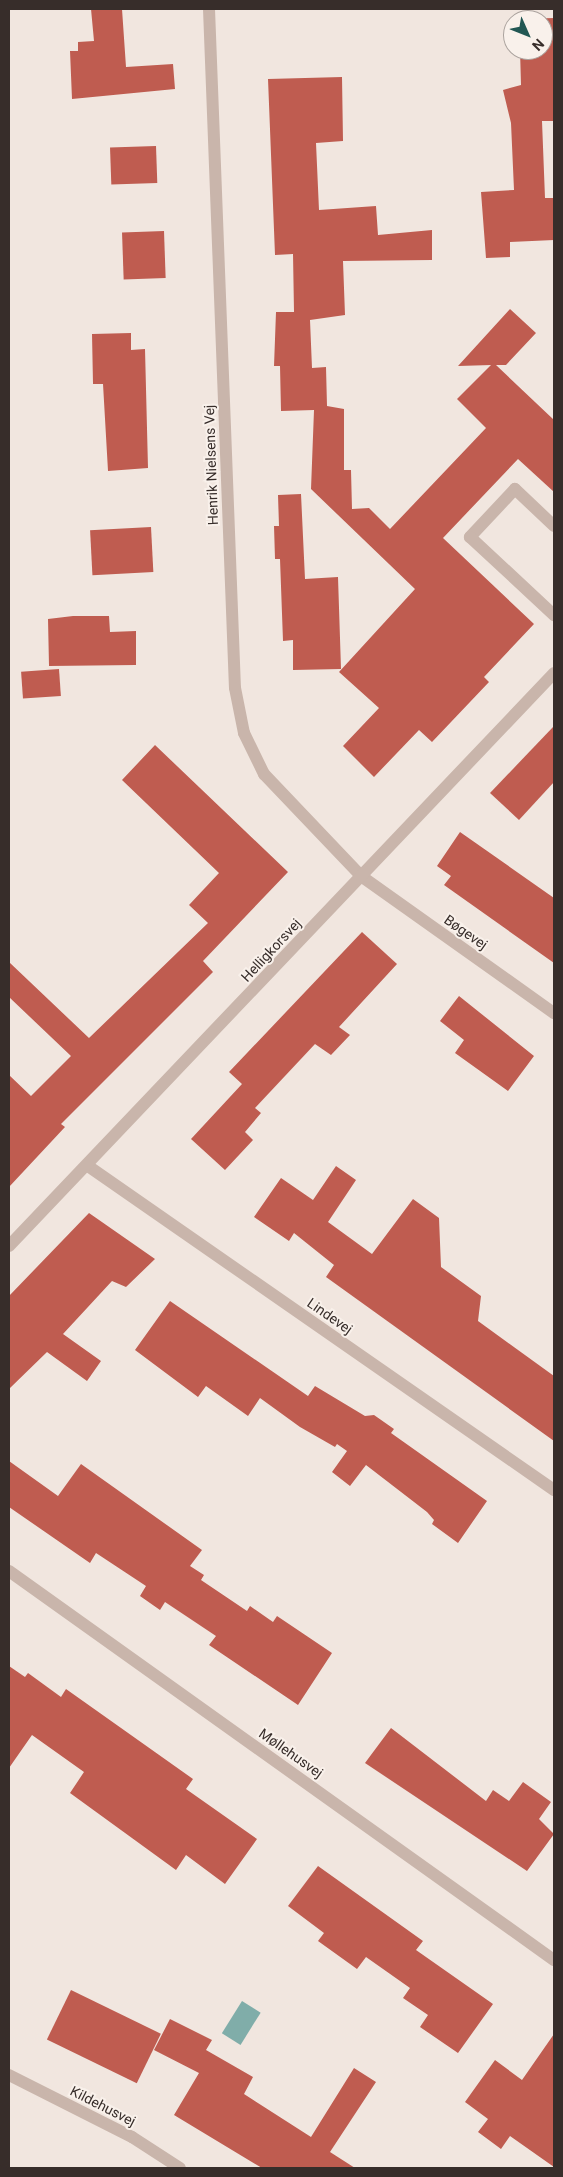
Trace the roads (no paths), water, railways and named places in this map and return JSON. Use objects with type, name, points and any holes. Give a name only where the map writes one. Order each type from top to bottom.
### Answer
[{"type":"street","name":"Henrik Nielsens Vej","points":[[209,9],[235,688],[244,733],[264,774],[361,876]]},
{"type":"street","points":[[554,526],[515,489],[470,537],[554,615]]},
{"type":"street","name":"Helligkorsvej","points":[[9,1246],[88,1166],[554,672]]},
{"type":"street","name":"Bøgevej","points":[[361,876],[554,1013]]},
{"type":"street","name":"Lindevej","points":[[88,1166],[554,1490]]},
{"type":"street","name":"Møllehusvej","points":[[9,1572],[554,1960]]},
{"type":"street","name":"Kildehusvej","points":[[9,2075],[132,2137],[180,2168]]},
{"type":"water","points":[[242,2001],[261,2013],[241,2045],[222,2033]]}]
